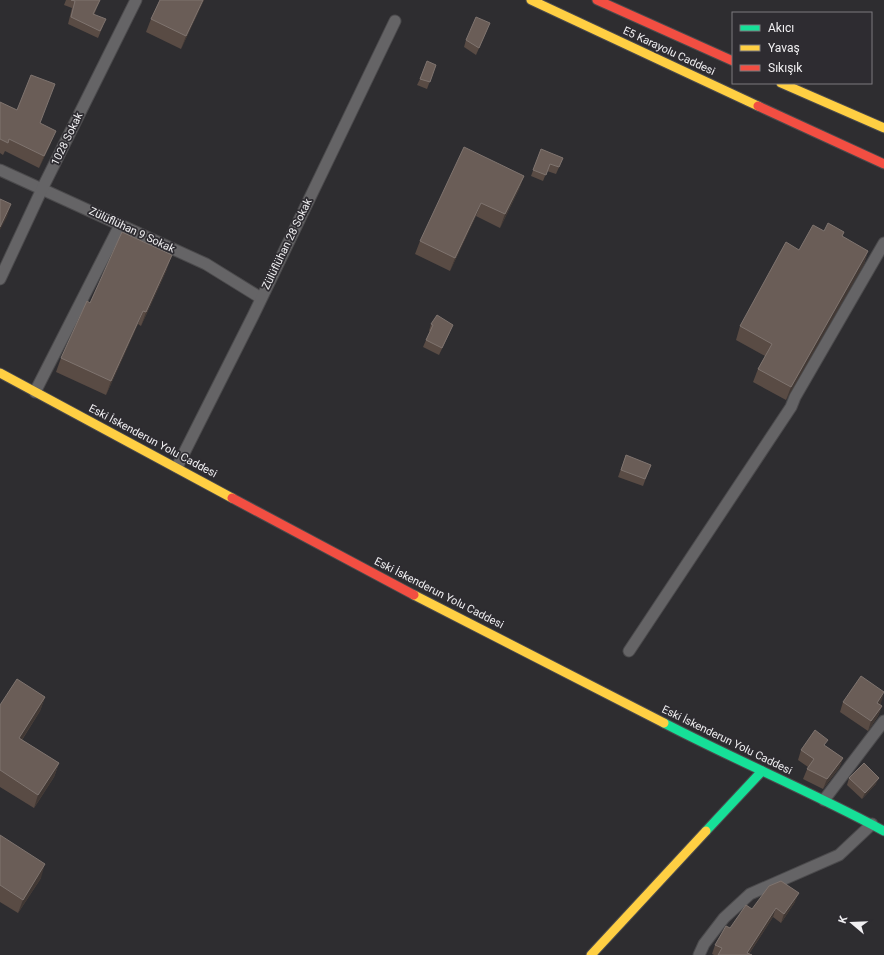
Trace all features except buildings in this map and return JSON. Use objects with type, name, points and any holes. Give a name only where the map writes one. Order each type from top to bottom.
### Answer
[{"type":"main road","name":"E5 Karayolu Caddesi","points":[[531,0],[884,164]]},
{"type":"main road","name":"E5 Karayolu Caddesi","points":[[597,0],[732,61]]},
{"type":"main road","points":[[783,84],[884,128]]},
{"type":"main road","name":"Eski İskenderun Yolu Caddesi","points":[[0,373],[374,574],[706,745],[824,800],[884,831]]},
{"type":"main road","points":[[591,955],[762,772]]},
{"type":"street","name":"1028 Sokak","points":[[0,279],[42,189],[136,0]]},
{"type":"street","name":"Zülüflühan 28 Sokak","points":[[177,467],[261,298],[395,21]]},
{"type":"street","name":"Zülüflühan 9 Sokak","points":[[0,170],[206,264],[261,298]]},
{"type":"street","points":[[35,392],[120,224]]},
{"type":"street","points":[[629,651],[791,407],[794,397],[884,243]]},
{"type":"street","points":[[824,800],[884,721]]},
{"type":"street","points":[[699,955],[704,944],[724,918],[750,894],[839,855],[872,824]]},
{"type":"traffic: fast","points":[[664,723],[830,803],[884,831]]},
{"type":"traffic: fast","points":[[706,831],[762,771]]},
{"type":"traffic: slow","points":[[531,0],[758,106]]},
{"type":"traffic: slow","points":[[783,84],[884,128]]},
{"type":"traffic: slow","points":[[0,373],[232,498]]},
{"type":"traffic: slow","points":[[414,595],[664,723]]},
{"type":"traffic: slow","points":[[591,955],[706,831]]},
{"type":"traffic: jam","points":[[597,0],[732,61]]},
{"type":"traffic: jam","points":[[758,106],[884,164]]},
{"type":"traffic: jam","points":[[232,498],[414,595]]}]
